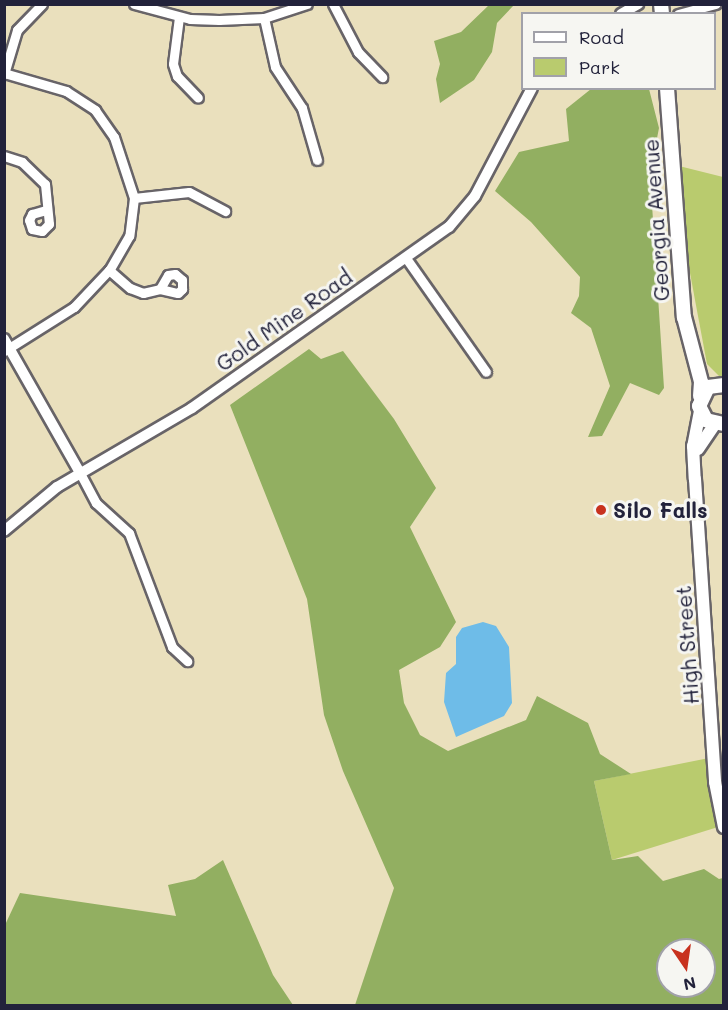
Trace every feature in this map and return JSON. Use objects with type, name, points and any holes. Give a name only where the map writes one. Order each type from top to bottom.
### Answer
[{"type":"main road","name":"Georgia Avenue","points":[[668,90],[683,309],[691,349],[701,382],[699,411]]},
{"type":"main road","name":"Georgia Avenue","points":[[691,349],[719,385]]},
{"type":"main road","points":[[700,396],[719,385]]},
{"type":"main road","points":[[694,459],[719,424],[699,411]]},
{"type":"main road","name":"High Street","points":[[699,411],[694,459],[716,782],[723,827]]},
{"type":"street","points":[[42,4],[17,30],[5,73],[66,91],[95,110],[114,137],[134,198],[129,236],[109,270],[74,307],[6,346],[96,503],[129,533],[172,647],[187,661]]},
{"type":"street","points":[[134,4],[179,16],[264,18],[307,4]]},
{"type":"street","points":[[333,4],[358,52],[382,77]]},
{"type":"street","points":[[623,12],[638,4]]},
{"type":"street","points":[[686,12],[716,4]]},
{"type":"street","points":[[179,16],[173,64],[177,76],[198,98]]},
{"type":"street","points":[[264,18],[274,67],[302,108],[317,160]]},
{"type":"street","name":"Gold Mine Road","points":[[4,531],[43,496],[199,404],[449,227],[469,206],[531,90]]},
{"type":"street","points":[[4,156],[36,172],[45,184],[46,210]]},
{"type":"street","points":[[134,198],[189,192],[225,211]]},
{"type":"street","points":[[406,258],[486,372]]},
{"type":"street","points":[[109,270],[130,288],[143,293],[160,290]]},
{"type":"green space","points":[[489,5],[514,5],[497,23],[492,52],[474,80],[440,103],[436,79],[440,64],[434,41],[461,32]]},
{"type":"green space","points":[[590,90],[649,90],[659,128],[650,174],[664,388],[659,395],[630,383],[602,436],[588,437],[610,386],[591,328],[571,313],[579,296],[580,277],[531,222],[495,191],[519,152],[569,141],[566,109]]},
{"type":"green space","points":[[679,166],[723,177],[723,380],[707,364],[684,241]]},
{"type":"green space","points":[[309,349],[321,359],[343,351],[394,419],[436,488],[410,527],[456,622],[440,647],[399,670],[404,703],[420,735],[448,751],[526,720],[537,696],[588,723],[600,754],[631,774],[594,781],[612,860],[638,856],[663,881],[704,869],[719,879],[723,878],[723,1005],[355,1005],[394,888],[343,771],[324,715],[307,599],[230,405]]},
{"type":"green space","points":[[709,758],[718,827],[612,860],[594,781]]},
{"type":"green space","points":[[223,860],[273,975],[293,1005],[5,1005],[5,925],[20,893],[176,916],[168,885],[195,879]]},
{"type":"water","points":[[483,622],[496,626],[509,647],[512,703],[504,716],[456,737],[444,702],[446,673],[456,664],[456,637],[462,628]]},
{"type":"place","name":"Silo Falls","points":[[601,510]]}]
